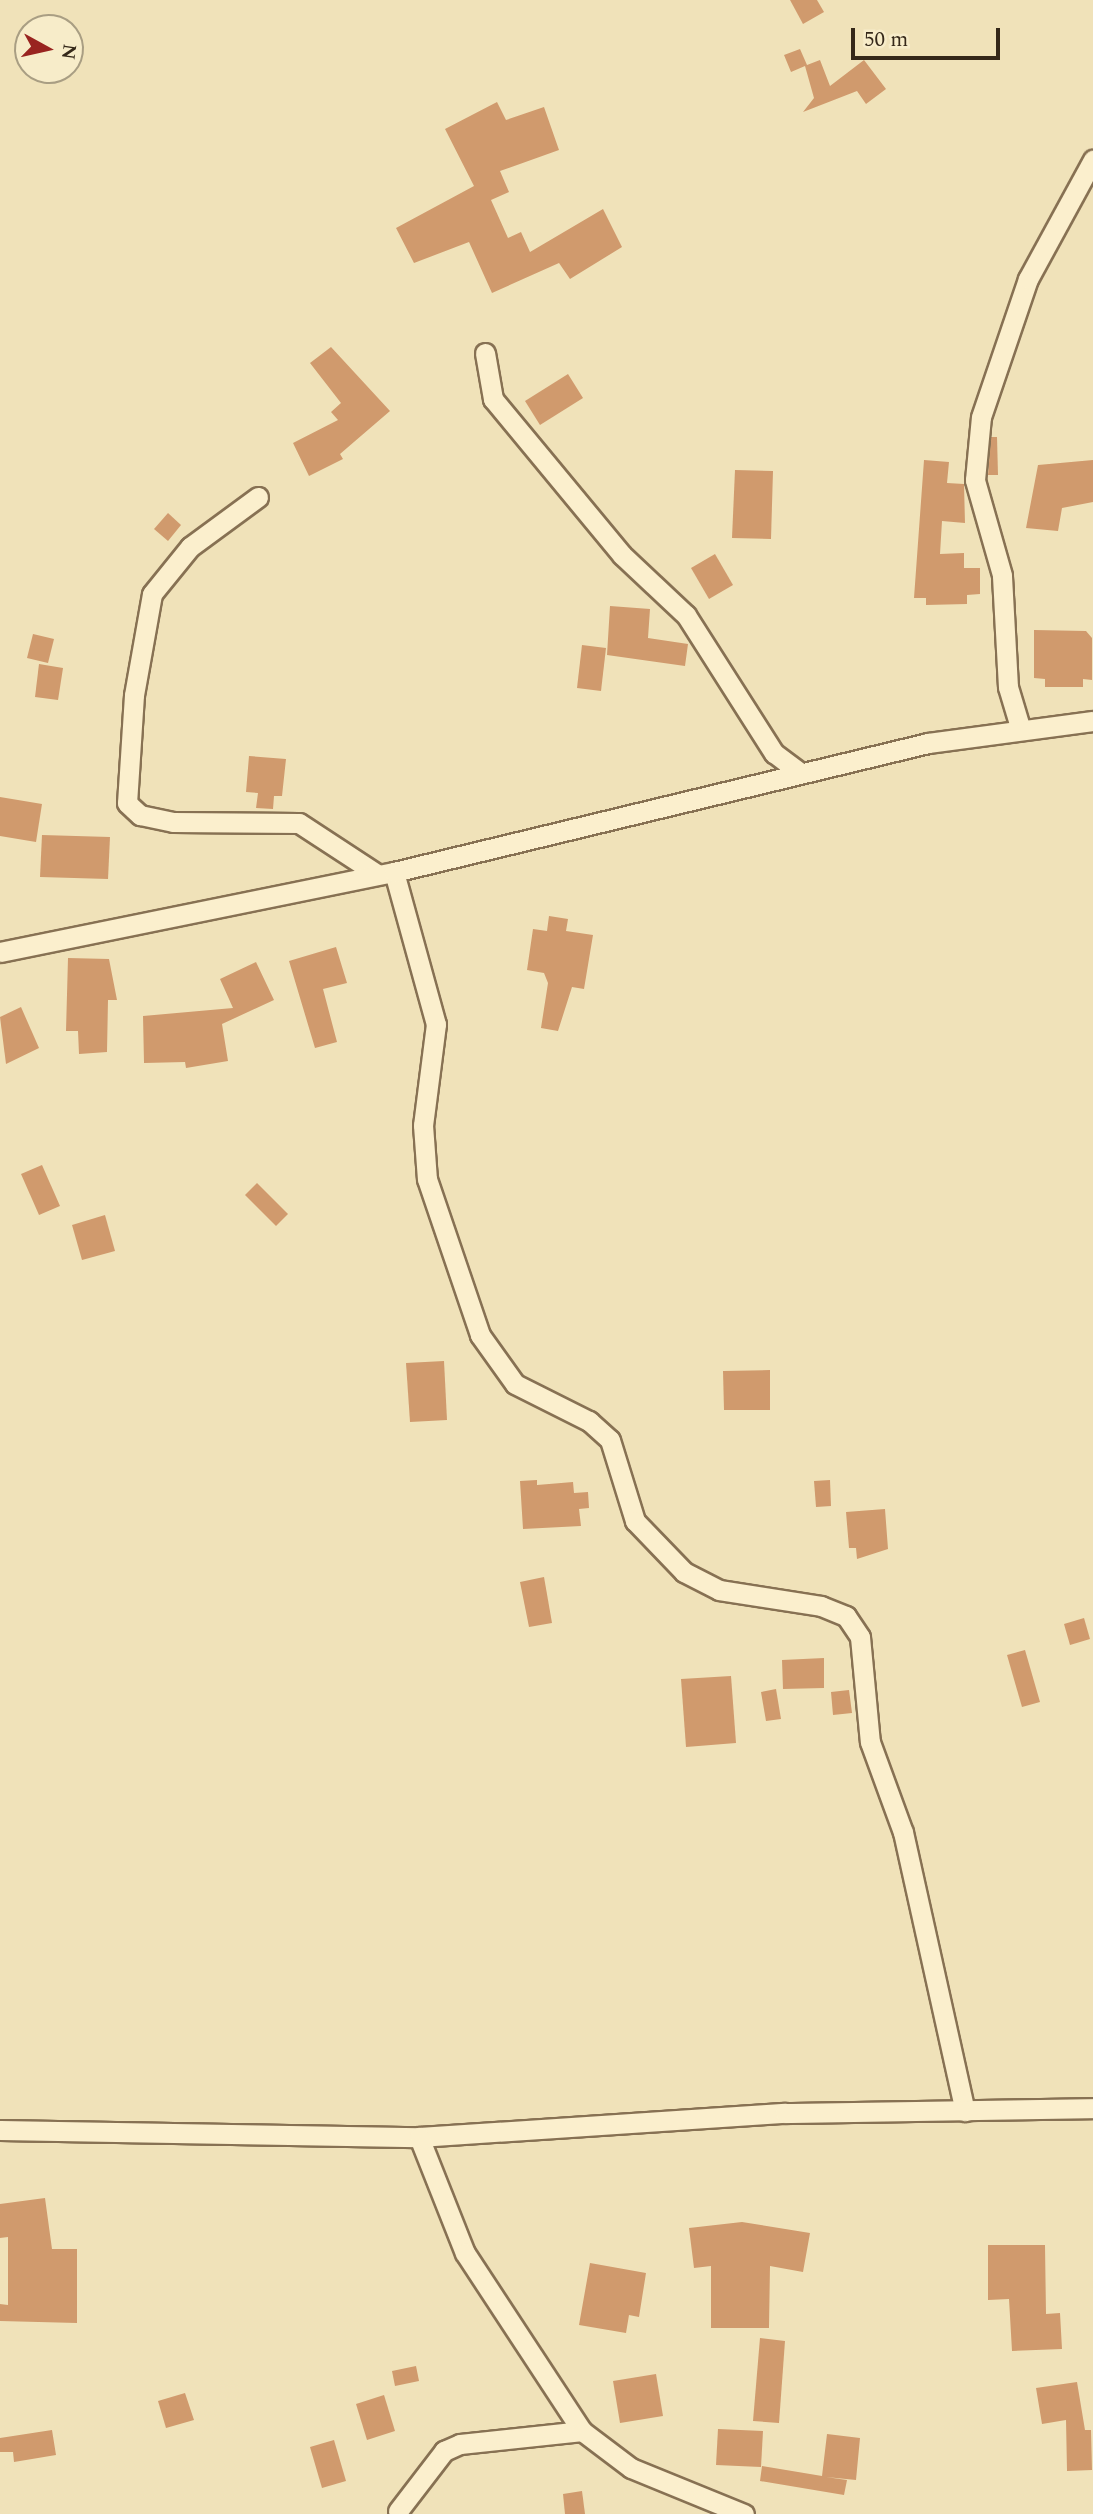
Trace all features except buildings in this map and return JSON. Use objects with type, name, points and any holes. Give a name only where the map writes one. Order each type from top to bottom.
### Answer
[{"type":"street","points":[[1020,727],[1008,687],[1002,575],[975,480],[981,417],[1028,279],[1093,160]]},
{"type":"street","points":[[485,353],[493,399],[622,555],[686,615],[774,753],[801,773]]},
{"type":"street","points":[[258,497],[190,547],[152,594],[139,654],[127,803],[140,815],[173,822],[299,823],[385,873],[436,1024],[423,1125],[427,1179],[480,1335],[515,1384],[589,1420],[610,1440],[635,1521],[684,1572],[719,1590],[821,1605],[846,1616],[860,1637],[870,1742],[903,1832],[965,2111]]},
{"type":"street","points":[[0,952],[385,873],[801,773],[1020,727],[1093,721]]},
{"type":"street","points":[[770,782],[774,753]]},
{"type":"street","points":[[0,2130],[419,2137],[785,2113],[1093,2108]]},
{"type":"street","points":[[419,2137],[465,2253],[582,2431],[631,2468],[744,2514]]},
{"type":"street","points":[[398,2511],[444,2451],[460,2444],[582,2431]]}]
